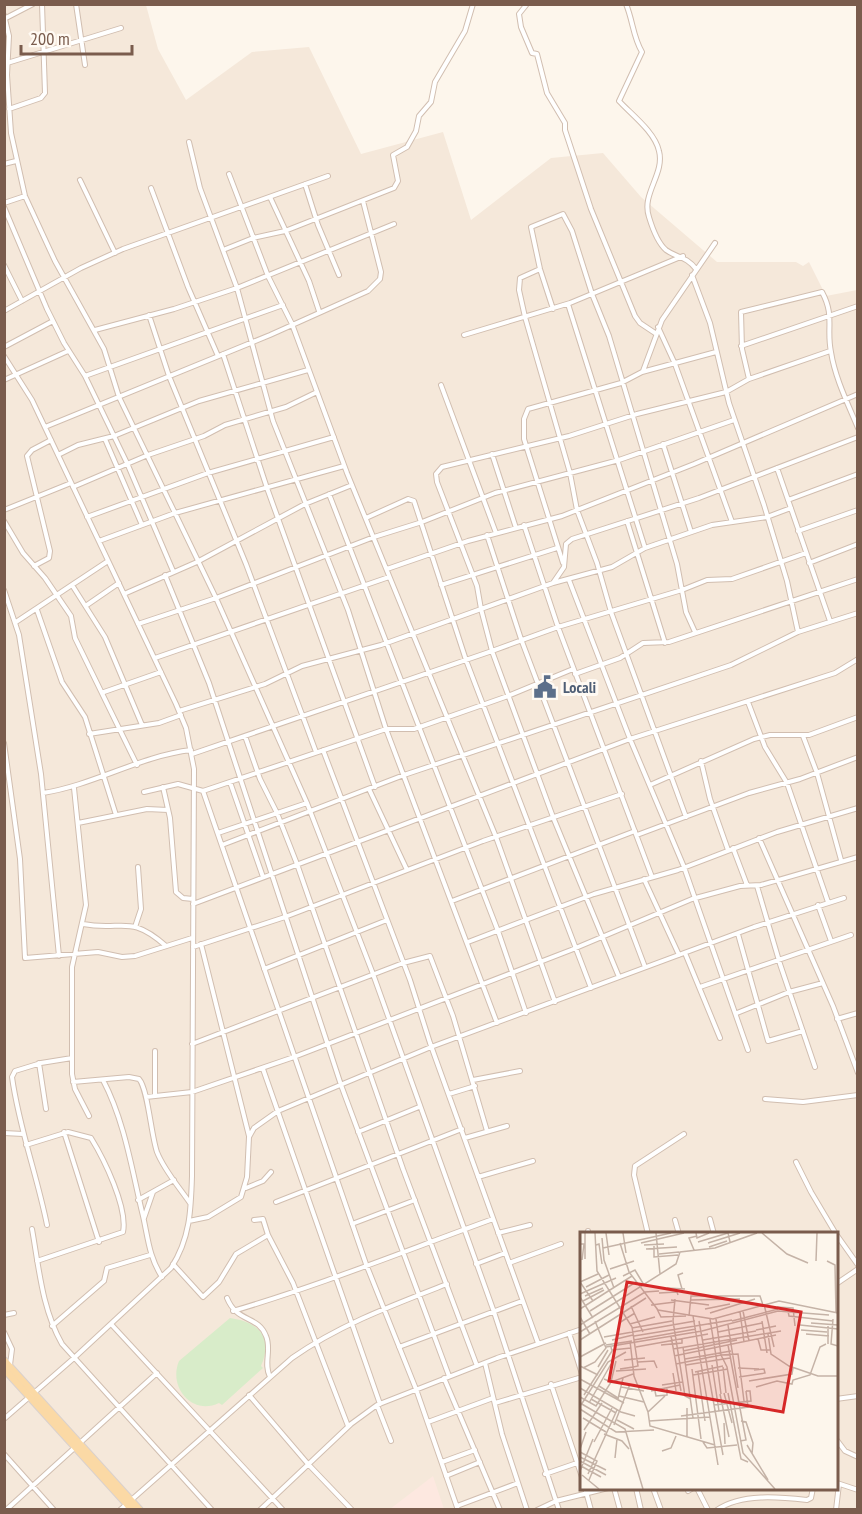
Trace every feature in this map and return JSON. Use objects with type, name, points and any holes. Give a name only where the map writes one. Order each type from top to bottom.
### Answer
[{"type":"main road","points":[[4,1360],[7,1368],[129,1502],[140,1509]]},
{"type":"main road","points":[[129,1502],[132,1509]]},
{"type":"street","points":[[33,4],[5,17],[9,36],[6,64],[9,109],[7,117],[25,196],[64,278],[95,330],[110,366],[119,397],[216,598],[307,802],[374,974],[388,1020],[494,1312],[545,1474],[559,1509]]},
{"type":"street","points":[[9,109],[44,97],[42,4]]},
{"type":"street","points":[[76,4],[85,65]]},
{"type":"street","points":[[223,250],[253,238],[285,231],[394,188],[398,182],[393,155],[407,147],[417,131],[419,116],[431,102],[435,82],[465,32],[472,4]]},
{"type":"street","points":[[527,4],[519,14],[521,27],[544,71],[548,93],[565,123],[565,130],[591,209],[635,316],[640,323],[655,333]]},
{"type":"street","points":[[626,4],[631,16],[634,37],[642,52],[619,101],[658,147],[659,167],[648,195],[647,213],[663,246],[683,256],[696,269]]},
{"type":"street","points":[[6,64],[121,28]]},
{"type":"street","points":[[189,142],[211,218],[246,317],[270,411],[362,651],[386,729],[497,1023]]},
{"type":"street","points":[[4,164],[16,161]]},
{"type":"street","points":[[229,174],[268,276],[292,324],[344,466],[496,837],[555,1002]]},
{"type":"street","points":[[4,311],[115,253],[328,176]]},
{"type":"street","points":[[80,180],[115,253]]},
{"type":"street","points":[[305,184],[316,219],[339,275]]},
{"type":"street","points":[[151,188],[195,302],[234,390],[375,787]]},
{"type":"street","points":[[25,196],[4,205],[52,321],[85,376],[127,463],[173,571]]},
{"type":"street","points":[[270,197],[309,281],[319,312]]},
{"type":"street","points":[[45,427],[253,342],[368,291],[380,279],[380,262],[369,234],[363,201]]},
{"type":"street","points":[[553,309],[540,269],[531,227],[563,214],[572,231],[592,294],[609,336],[652,481],[686,612],[695,632]]},
{"type":"street","points":[[95,330],[237,288],[394,224]]},
{"type":"street","points":[[642,372],[658,327],[715,243]]},
{"type":"street","points":[[464,335],[568,304],[683,256]]},
{"type":"street","points":[[4,265],[7,276],[22,301]]},
{"type":"street","points":[[540,269],[520,278],[519,290],[525,317],[570,473],[577,510],[640,695],[686,817]]},
{"type":"street","points":[[692,275],[710,323],[726,392],[781,563],[798,632]]},
{"type":"street","points":[[749,379],[741,346],[740,316],[746,310],[818,292],[824,295],[831,316],[828,335],[830,351],[858,429]]},
{"type":"street","points":[[568,304],[645,548]]},
{"type":"street","points":[[85,376],[282,305]]},
{"type":"street","points":[[741,346],[858,306]]},
{"type":"street","points":[[150,315],[181,408],[254,583],[316,752]]},
{"type":"street","points":[[4,346],[52,321]]},
{"type":"street","points":[[658,327],[675,364],[732,522]]},
{"type":"street","points":[[4,380],[68,351]]},
{"type":"street","points":[[619,977],[522,736],[492,651],[473,574],[437,482],[438,470],[470,459],[560,438],[631,416],[726,392],[749,379],[830,351]]},
{"type":"street","points":[[564,567],[526,446],[525,414],[534,406],[621,382],[642,372],[716,352]]},
{"type":"street","points":[[4,356],[45,427],[180,713],[192,752],[194,787],[191,1204],[181,1253],[162,1277],[4,1419]]},
{"type":"street","points":[[58,455],[78,445],[114,436],[181,408],[234,390],[308,370]]},
{"type":"street","points":[[441,385],[496,533]]},
{"type":"street","points":[[4,510],[194,439],[216,428],[270,411],[317,392]]},
{"type":"street","points":[[387,569],[462,543],[577,510],[708,459],[858,394]]},
{"type":"street","points":[[138,624],[216,598],[296,566],[422,522],[504,490],[618,460],[734,420]]},
{"type":"street","points":[[87,517],[208,473],[334,437]]},
{"type":"street","points":[[553,583],[564,567],[566,544],[586,535],[720,490],[858,437]]},
{"type":"street","points":[[105,439],[142,525]]},
{"type":"street","points":[[34,566],[50,555],[27,456],[32,450],[51,440]]},
{"type":"street","points":[[663,444],[691,532]]},
{"type":"street","points":[[492,454],[516,528]]},
{"type":"street","points":[[99,541],[175,513],[344,466]]},
{"type":"street","points":[[777,468],[830,621]]},
{"type":"street","points":[[788,500],[858,474]]},
{"type":"street","points":[[124,594],[165,574],[197,562],[236,539],[305,504],[352,485]]},
{"type":"street","points":[[329,494],[363,586],[404,681],[464,848],[498,931],[526,1013]]},
{"type":"street","points":[[366,518],[411,499],[414,501],[466,660],[591,988]]},
{"type":"street","points":[[89,734],[159,723],[180,713],[289,674],[303,666],[388,643],[553,583],[599,571],[645,548],[691,532],[732,522],[767,517],[790,508]]},
{"type":"street","points":[[798,531],[858,510]]},
{"type":"street","points":[[4,521],[23,553],[72,618],[75,638],[104,692],[137,765]]},
{"type":"street","points":[[627,521],[665,643]]},
{"type":"street","points":[[524,525],[558,627],[652,877]]},
{"type":"street","points":[[487,536],[521,639],[645,967]]},
{"type":"street","points":[[809,562],[858,544]]},
{"type":"street","points":[[441,585],[557,548]]},
{"type":"street","points":[[43,793],[74,788],[163,755],[192,752],[227,742],[521,639],[652,600],[707,580],[732,579],[806,553]]},
{"type":"street","points":[[16,622],[108,561]]},
{"type":"street","points":[[165,574],[214,701],[341,1085],[457,1410],[500,1509]]},
{"type":"street","points":[[155,658],[389,577]]},
{"type":"street","points":[[144,792],[186,784],[203,791],[386,729],[421,726],[574,671],[602,665],[627,654],[643,643],[665,643],[792,603],[858,579]]},
{"type":"street","points":[[569,580],[630,739],[684,867],[713,944],[748,1050]]},
{"type":"street","points":[[87,605],[119,583]]},
{"type":"street","points":[[72,585],[87,605],[105,637],[142,725]]},
{"type":"street","points":[[4,590],[16,622],[43,793],[59,956]]},
{"type":"street","points":[[37,610],[62,682],[81,710],[116,815]]},
{"type":"street","points":[[222,845],[311,813],[404,775],[731,665],[798,632],[858,613]]},
{"type":"street","points":[[163,787],[168,810],[176,892],[193,902],[237,888],[420,817],[514,785],[630,739],[748,702],[797,683],[841,671],[858,659]]},
{"type":"street","points":[[104,692],[161,672]]},
{"type":"street","points":[[748,702],[760,737],[787,783],[814,868],[828,902]]},
{"type":"street","points":[[650,785],[760,737],[803,736],[858,717]]},
{"type":"street","points":[[245,736],[258,773],[297,864],[398,1154],[477,1366]]},
{"type":"street","points":[[803,736],[817,773],[841,860]]},
{"type":"street","points":[[4,743],[20,859],[23,915],[22,954],[25,958],[74,956],[98,952],[128,957],[193,938]]},
{"type":"street","points":[[322,750],[403,963],[538,1343]]},
{"type":"street","points":[[452,901],[598,845],[665,825],[749,793],[787,783],[858,757]]},
{"type":"street","points":[[701,761],[713,807],[747,885]]},
{"type":"street","points":[[230,782],[263,877]]},
{"type":"street","points":[[74,788],[86,894],[83,924],[71,975],[73,1082],[89,1116]]},
{"type":"street","points":[[369,789],[407,870]]},
{"type":"street","points":[[203,791],[366,1264],[416,1389],[457,1508],[518,1484]]},
{"type":"street","points":[[193,947],[285,917],[436,858],[622,794]]},
{"type":"street","points":[[218,833],[307,802]]},
{"type":"street","points":[[468,942],[614,887],[684,867],[800,824],[858,808]]},
{"type":"street","points":[[78,823],[147,809],[168,810]]},
{"type":"street","points":[[759,838],[823,983],[858,1073]]},
{"type":"street","points":[[146,1097],[192,1092],[294,1058],[356,1031],[629,927],[695,898],[747,885],[757,886],[841,860],[858,857]]},
{"type":"street","points":[[135,927],[141,909],[138,867]]},
{"type":"street","points":[[644,879],[678,955]]},
{"type":"street","points":[[757,886],[778,959],[815,1067]]},
{"type":"street","points":[[249,1137],[254,1128],[278,1111],[431,1047],[767,922],[844,898]]},
{"type":"street","points":[[818,905],[831,941]]},
{"type":"street","points":[[264,969],[387,920]]},
{"type":"street","points":[[83,924],[135,927],[145,930],[166,946]]},
{"type":"street","points":[[738,934],[768,1041],[803,1031]]},
{"type":"street","points":[[700,987],[851,935]]},
{"type":"street","points":[[189,1221],[208,1217],[233,1204],[241,1197],[246,1188],[249,1137],[232,1079],[201,944]]},
{"type":"street","points":[[686,953],[720,1038]]},
{"type":"street","points":[[192,1044],[403,963],[430,956],[446,997],[487,1131]]},
{"type":"street","points":[[737,1013],[789,992],[823,983]]},
{"type":"street","points":[[837,1019],[858,1013]]},
{"type":"street","points":[[155,1051],[155,1096]]},
{"type":"street","points":[[47,1225],[22,1134],[12,1074],[39,1063],[72,1058]]},
{"type":"street","points":[[39,1063],[46,1109]]},
{"type":"street","points":[[263,1069],[391,1441]]},
{"type":"street","points":[[448,1094],[474,1083],[520,1071]]},
{"type":"street","points":[[73,1082],[135,1077],[142,1083],[150,1128],[157,1151],[191,1204]]},
{"type":"street","points":[[103,1080],[116,1108],[144,1219],[150,1255],[162,1277]]},
{"type":"street","points":[[765,1099],[803,1102],[858,1095]]},
{"type":"street","points":[[358,1132],[419,1107]]},
{"type":"street","points":[[465,1138],[507,1126]]},
{"type":"street","points":[[276,1202],[462,1130]]},
{"type":"street","points":[[26,1146],[64,1132],[81,1133],[91,1138],[116,1190],[124,1230],[99,1242],[38,1261]]},
{"type":"street","points":[[64,1132],[99,1242]]},
{"type":"street","points":[[4,1133],[22,1134]]},
{"type":"street","points":[[648,1232],[633,1170],[638,1164],[684,1134]]},
{"type":"street","points":[[478,1177],[533,1161]]},
{"type":"street","points":[[796,1162],[835,1232]]},
{"type":"street","points":[[246,1188],[263,1181],[271,1172]]},
{"type":"street","points":[[138,1200],[174,1180]]},
{"type":"street","points":[[144,1219],[149,1211],[153,1192]]},
{"type":"street","points":[[352,1224],[415,1200]]},
{"type":"street","points":[[254,1220],[263,1219],[268,1235],[296,1292],[348,1426]]},
{"type":"street","points":[[233,1311],[296,1292],[366,1264],[493,1219]]},
{"type":"street","points":[[710,1219],[714,1232]]},
{"type":"street","points":[[675,1220],[679,1232]]},
{"type":"street","points":[[498,1233],[530,1226]]},
{"type":"street","points":[[32,1229],[52,1326],[62,1344],[212,1509]]},
{"type":"street","points":[[173,1264],[203,1297],[219,1282],[242,1250],[268,1235]]},
{"type":"street","points":[[838,1237],[858,1267],[838,1283]]},
{"type":"street","points":[[509,1263],[561,1244]]},
{"type":"street","points":[[476,1264],[505,1253]]},
{"type":"street","points":[[52,1326],[104,1281],[107,1269],[150,1255]]},
{"type":"street","points":[[120,1509],[249,1395],[314,1342],[384,1309],[447,1284]]},
{"type":"street","points":[[227,1298],[233,1311],[253,1321],[264,1332],[268,1346],[265,1367],[270,1377]]},
{"type":"street","points":[[399,1347],[522,1301]]},
{"type":"street","points":[[4,1315],[14,1313]]},
{"type":"street","points":[[111,1324],[283,1509]]},
{"type":"street","points":[[260,1509],[348,1426],[378,1405],[446,1377],[580,1330]]},
{"type":"street","points":[[4,1332],[12,1349],[7,1368]]},
{"type":"street","points":[[569,1333],[580,1369]]},
{"type":"street","points":[[485,1363],[527,1509]]},
{"type":"street","points":[[6,1509],[157,1373]]},
{"type":"street","points":[[428,1422],[457,1410],[580,1376]]},
{"type":"street","points":[[551,1384],[580,1471]]},
{"type":"street","points":[[249,1395],[308,1464],[352,1509]]},
{"type":"street","points":[[838,1399],[858,1396]]},
{"type":"street","points":[[838,1440],[845,1451],[858,1457]]},
{"type":"street","points":[[442,1463],[475,1450]]},
{"type":"street","points":[[4,1454],[54,1509]]},
{"type":"street","points":[[446,1476],[480,1462]]},
{"type":"street","points":[[545,1474],[577,1463]]},
{"type":"street","points":[[838,1483],[858,1490]]},
{"type":"street","points":[[615,1490],[620,1509]]},
{"type":"street","points":[[636,1490],[641,1509]]},
{"type":"street","points":[[655,1490],[661,1509]]},
{"type":"street","points":[[696,1490],[708,1509]]},
{"type":"street","points":[[717,1509],[728,1503],[748,1500],[807,1500],[811,1498],[813,1490]]},
{"type":"street","points":[[836,1509],[837,1490]]},
{"type":"street","points":[[537,1509],[586,1491],[591,1509]]},
{"type":"shaded area","points":[[5,5],[146,5],[158,49],[186,100],[252,52],[309,47],[361,154],[443,132],[471,220],[551,158],[603,153],[641,197],[717,262],[796,262],[803,266],[809,262],[826,296],[857,290],[857,1509],[5,1510]]},
{"type":"shaded area","points":[[433,1476],[444,1509],[390,1509]]},
{"type":"green space","points":[[230,1318],[248,1323],[261,1332],[266,1346],[261,1366],[263,1368],[222,1405],[219,1403],[200,1406],[185,1397],[180,1389],[176,1371],[179,1361]]},
{"type":"place","name":"Locali","points":[[545,687]]}]
